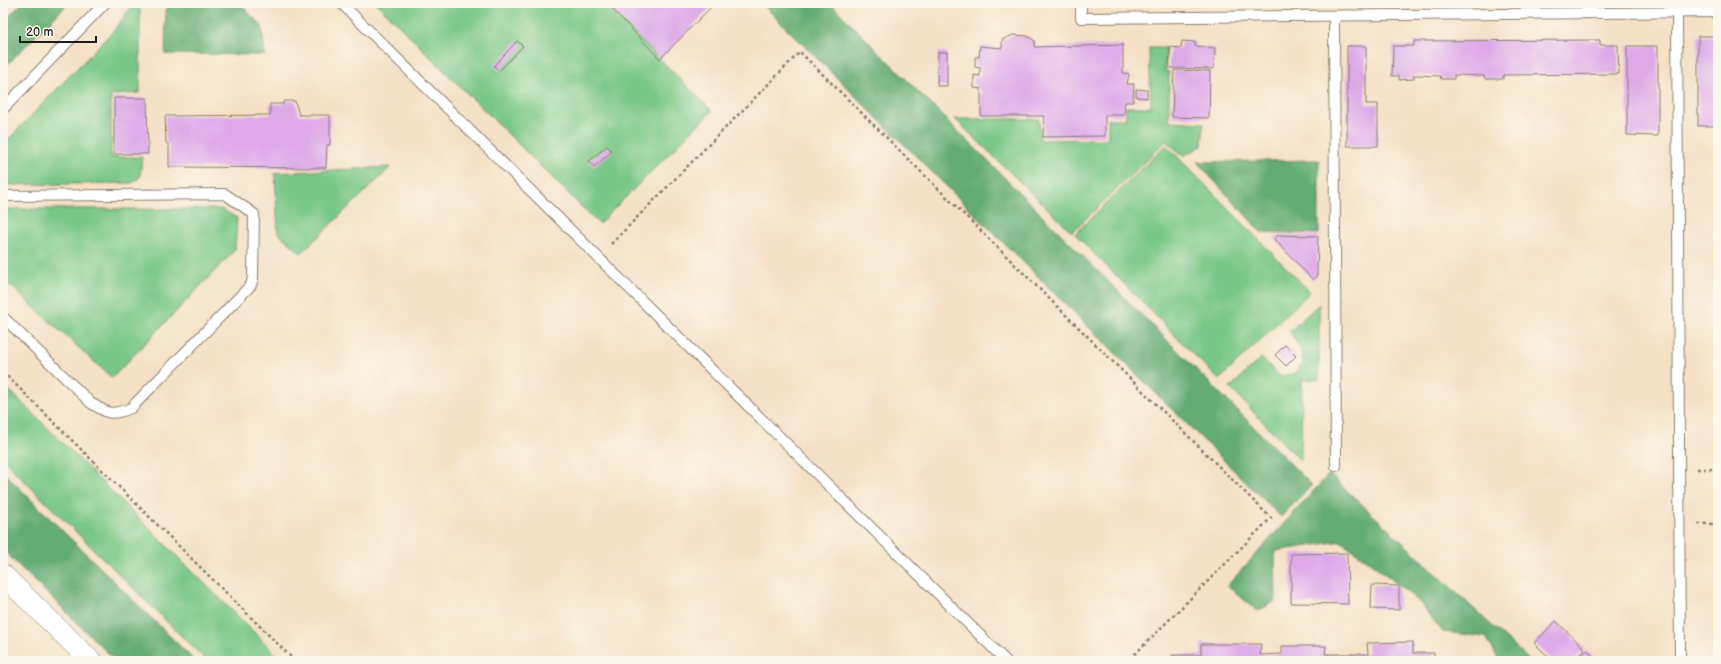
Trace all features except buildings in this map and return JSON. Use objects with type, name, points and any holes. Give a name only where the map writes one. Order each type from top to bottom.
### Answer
[{"type":"street","points":[[3,575],[91,661]]},
{"type":"lane","points":[[3,109],[105,3]]},
{"type":"lane","points":[[341,3],[1006,661]]},
{"type":"lane","points":[[1081,3],[1082,18],[1334,16],[1677,8],[1718,12]]},
{"type":"lane","points":[[1677,8],[1680,661]]},
{"type":"lane","points":[[1334,16],[1336,466]]},
{"type":"lane","points":[[3,196],[225,194],[254,214],[253,278],[251,285],[131,408],[116,414],[107,413],[90,403],[3,317]]},
{"type":"path","points":[[598,258],[800,52],[1271,518],[1128,661]]},
{"type":"path","points":[[3,372],[295,661]]},
{"type":"green space","points":[[22,3],[69,3],[3,69],[3,22]]},
{"type":"green space","points":[[134,3],[140,10],[140,93],[111,95],[111,157],[142,157],[140,177],[132,183],[3,185],[3,145],[114,30]]},
{"type":"green space","points":[[166,3],[239,3],[262,26],[265,55],[165,54]]},
{"type":"green space","points":[[376,3],[604,3],[712,111],[599,224]]},
{"type":"green space","points":[[761,3],[830,3],[1312,485],[1281,517]]},
{"type":"green space","points":[[1149,48],[1166,48],[1165,71],[1169,72],[1169,121],[1204,123],[1202,146],[1183,156],[1166,141],[1072,232],[955,119],[1039,119],[1040,140],[1108,139],[1108,119],[1126,119],[1126,107],[1151,107]]},
{"type":"green space","points":[[1166,145],[1310,292],[1219,380],[1075,234]]},
{"type":"green space","points":[[1319,160],[1319,234],[1261,232],[1197,162]]},
{"type":"green space","points":[[391,167],[301,253],[278,233],[275,173]]},
{"type":"green space","points":[[3,209],[221,209],[237,218],[235,250],[112,378],[3,279]]},
{"type":"green space","points":[[1319,304],[1319,379],[1302,380],[1301,461],[1230,388],[1261,358],[1280,376],[1296,373],[1303,363],[1301,350],[1290,331]]},
{"type":"green space","points":[[3,384],[283,661],[207,661],[3,460]]},
{"type":"green space","points":[[3,472],[195,661],[116,661],[3,550]]},
{"type":"green space","points":[[1329,474],[1530,661],[1497,661],[1497,657],[1486,637],[1443,632],[1419,602],[1384,573],[1341,541],[1275,551],[1276,601],[1258,611],[1227,586]]}]
